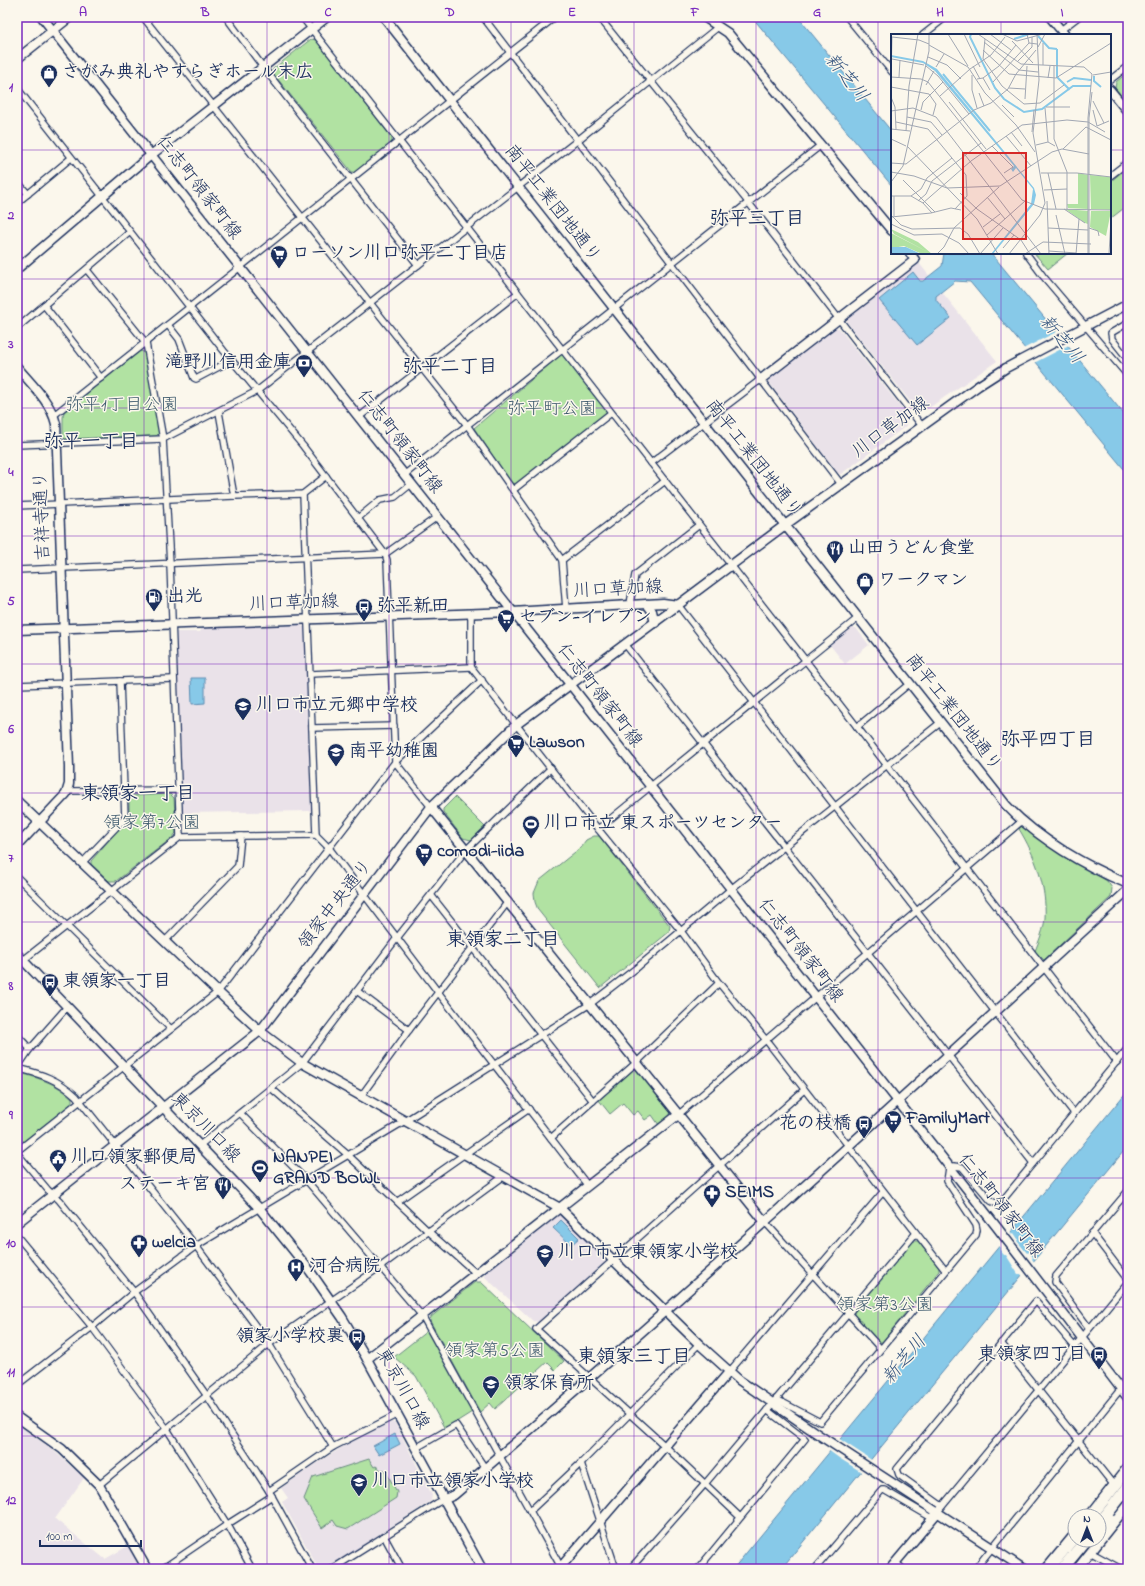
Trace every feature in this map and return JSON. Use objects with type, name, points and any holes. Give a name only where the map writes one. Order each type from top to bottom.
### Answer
[{"type":"highway","points":[[1098,1508],[1128,1469]]},
{"type":"highway","points":[[1101,1508],[1128,1477]]},
{"type":"highway","points":[[1107,1514],[1128,1487]]},
{"type":"highway","points":[[1107,1524],[1128,1498]]},
{"type":"highway","points":[[1048,1569],[1067,1546]]},
{"type":"highway","points":[[1062,1569],[1079,1548]]},
{"type":"highway","points":[[1071,1569],[1088,1548]]},
{"type":"street","name":"仁志町領家町線","points":[[42,17],[570,684],[996,1226],[1128,1398]]},
{"type":"street","points":[[17,60],[70,17]]},
{"type":"street","points":[[143,17],[467,424],[562,560],[566,609]]},
{"type":"street","points":[[226,17],[263,67],[418,265]]},
{"type":"street","points":[[302,17],[806,661],[1117,1062]]},
{"type":"street","points":[[17,269],[151,155],[327,17]]},
{"type":"street","name":"南平工業団地通り","points":[[384,17],[998,797],[1022,821],[1078,859],[1128,884]]},
{"type":"street","points":[[483,17],[841,484]]},
{"type":"street","points":[[54,415],[241,268],[555,17]]},
{"type":"street","points":[[599,17],[748,202],[838,320],[922,426]]},
{"type":"street","points":[[704,17],[728,33],[891,231]]},
{"type":"street","points":[[847,17],[891,71]]},
{"type":"street","points":[[925,34],[946,17]]},
{"type":"street","points":[[1050,17],[1063,32],[1078,17]]},
{"type":"street","points":[[17,445],[163,439],[219,412],[257,391],[517,186],[578,140],[718,27]]},
{"type":"street","points":[[886,65],[891,61]]},
{"type":"street","points":[[1111,79],[1128,66]]},
{"type":"street","points":[[17,88],[102,197],[326,476],[385,554],[387,560],[390,616],[395,762],[765,1222],[880,1348]]},
{"type":"street","points":[[1111,91],[1128,112]]},
{"type":"street","points":[[404,475],[821,145]]},
{"type":"street","points":[[17,203],[71,158]]},
{"type":"street","points":[[1111,175],[1128,162]]},
{"type":"street","points":[[17,181],[28,194]]},
{"type":"street","points":[[17,328],[130,232]]},
{"type":"street","points":[[651,463],[915,260],[911,254]]},
{"type":"street","points":[[1027,254],[1082,329],[1128,376]]},
{"type":"street","points":[[87,270],[146,342],[163,439],[170,564],[180,837]]},
{"type":"street","points":[[359,417],[518,293]]},
{"type":"street","name":"川口草加線","points":[[17,630],[471,614],[630,604],[663,603],[678,605],[841,484],[978,386],[1015,364],[1128,304]]},
{"type":"street","points":[[44,305],[101,378]]},
{"type":"street","points":[[1128,323],[1111,333],[1112,339],[1128,359]]},
{"type":"street","points":[[168,325],[179,338],[194,378],[196,379],[232,360]]},
{"type":"street","name":"吉祥寺通り","points":[[17,367],[49,406],[54,415],[56,424],[69,767],[68,791]]},
{"type":"street","points":[[219,412],[234,496]]},
{"type":"street","points":[[513,490],[611,413]]},
{"type":"street","points":[[17,506],[303,494],[326,476]]},
{"type":"street","points":[[562,560],[665,482]]},
{"type":"street","points":[[358,518],[380,500],[395,497],[411,484]]},
{"type":"street","points":[[303,494],[316,835],[329,848],[588,1186]]},
{"type":"street","points":[[17,570],[385,554],[437,517]]},
{"type":"street","points":[[630,604],[634,575],[698,524]]},
{"type":"street","points":[[646,604],[652,611],[654,623]]},
{"type":"street","points":[[678,605],[1074,1113]]},
{"type":"street","name":"領家中央通り","points":[[17,1223],[260,1030],[365,896],[431,807],[517,724],[678,605]]},
{"type":"street","points":[[471,614],[471,668],[517,724],[598,829],[681,931],[719,983],[766,1040],[945,1270]]},
{"type":"street","points":[[598,829],[858,618]]},
{"type":"street","points":[[625,644],[1033,1163]]},
{"type":"street","points":[[310,674],[471,668]]},
{"type":"street","points":[[17,685],[174,679]]},
{"type":"street","points":[[312,1569],[271,1494],[207,1396],[134,1292],[17,1152],[218,992],[395,762],[482,680]]},
{"type":"street","points":[[82,863],[125,818],[120,681]]},
{"type":"street","points":[[856,727],[909,684]]},
{"type":"street","points":[[17,1385],[92,1327],[134,1292],[196,1246],[405,1121],[495,1065],[540,1034],[590,1004],[731,889],[940,723]]},
{"type":"street","points":[[312,728],[394,726]]},
{"type":"street","points":[[200,1145],[302,1063],[466,850],[551,768]]},
{"type":"street","points":[[17,846],[68,791],[178,790]]},
{"type":"street","points":[[17,800],[39,823],[112,890],[218,992],[260,1030],[302,1063],[560,1208],[729,1372],[772,1404],[1024,1569]]},
{"type":"street","points":[[367,1359],[423,1317],[678,1115],[1022,821]]},
{"type":"street","points":[[19,960],[66,926],[180,837],[316,835]]},
{"type":"street","points":[[165,941],[238,866],[242,836]]},
{"type":"street","points":[[17,877],[171,1029]]},
{"type":"street","points":[[332,1569],[445,1499],[454,1495],[765,1222],[1128,890]]},
{"type":"street","points":[[431,895],[593,1101]]},
{"type":"street","points":[[361,1096],[409,1030],[507,902]]},
{"type":"street","name":"東京川口線","points":[[19,960],[67,1007],[200,1145],[260,1209],[289,1244],[332,1302],[367,1359],[482,1569]]},
{"type":"street","points":[[551,1138],[636,1062],[719,983]]},
{"type":"street","points":[[357,991],[409,1030]]},
{"type":"street","points":[[67,1007],[30,1049],[17,1068],[57,1080],[69,1089],[80,1101],[196,1246],[269,1344],[333,1447]]},
{"type":"street","points":[[17,1035],[30,1049]]},
{"type":"street","points":[[772,1404],[820,1422],[945,1270],[976,1235],[976,1225],[949,1185],[947,1176],[949,1168],[954,1166],[962,1167],[991,1201],[994,1203],[999,1203],[1002,1201],[1128,1048]]},
{"type":"street","points":[[271,1088],[348,1155],[428,1231],[477,1274]]},
{"type":"street","points":[[740,1517],[704,1485],[665,1446],[536,1329],[804,1090]]},
{"type":"street","points":[[398,1201],[529,1109]]},
{"type":"street","points":[[240,1113],[307,1180],[423,1317],[561,1568],[600,1520],[813,1275],[883,1192]]},
{"type":"street","points":[[99,1485],[269,1344],[332,1302],[504,1176]]},
{"type":"street","points":[[1089,1328],[1055,1282],[1056,1276],[1128,1191]]},
{"type":"street","points":[[630,1569],[704,1485],[916,1233]]},
{"type":"street","points":[[903,1569],[892,1566],[1128,1281],[1092,1233]]},
{"type":"street","points":[[17,1236],[92,1327],[167,1429],[227,1525],[252,1569]]},
{"type":"street","points":[[937,1512],[899,1475],[897,1469],[1036,1302],[1074,1346]]},
{"type":"street","points":[[1002,1343],[1112,1483]]},
{"type":"street","points":[[530,1511],[699,1344]]},
{"type":"street","points":[[975,1569],[1128,1380]]},
{"type":"street","points":[[698,1569],[805,1439],[772,1404]]},
{"type":"street","points":[[162,1569],[271,1494],[333,1447],[398,1414]]},
{"type":"street","points":[[17,1417],[62,1449],[99,1485],[147,1569]]},
{"type":"street","points":[[416,1448],[456,1426],[485,1468]]},
{"type":"street","points":[[580,1463],[616,1569]]},
{"type":"street","points":[[1092,1508],[1128,1463]]},
{"type":"street","points":[[815,1569],[882,1490],[937,1512]]},
{"type":"street","points":[[1077,1569],[1128,1505]]},
{"type":"street","points":[[384,1536],[402,1569]]},
{"type":"street","points":[[1043,1569],[1067,1539]]},
{"type":"street","points":[[1090,1552],[1121,1569]]},
{"type":"shaded area","points":[[919,263],[997,361],[926,410],[917,410],[847,322],[848,318]]},
{"type":"shaded area","points":[[835,328],[839,328],[907,415],[906,426],[841,474],[838,473],[768,381],[768,378]]},
{"type":"shaded area","name":"川口市立元郷中学校","points":[[301,625],[305,628],[311,811],[182,813],[175,632],[200,632],[202,628]]},
{"type":"shaded area","points":[[851,628],[856,628],[869,645],[845,664],[830,645]]},
{"type":"shaded area","name":"川口市立東領家小学校","points":[[558,1215],[563,1216],[605,1257],[605,1262],[539,1322],[533,1321],[485,1277],[485,1273]]},
{"type":"shaded area","name":"川口市立領家小学校","points":[[390,1422],[395,1423],[432,1495],[431,1501],[326,1569],[318,1568],[282,1502],[288,1498],[281,1488],[328,1456],[361,1436]]},
{"type":"shaded area","points":[[17,1424],[53,1450],[84,1478],[55,1519],[105,1559],[128,1546],[141,1569],[17,1569]]},
{"type":"green space","points":[[311,39],[316,40],[392,138],[392,144],[354,173],[273,73],[273,69]]},
{"type":"green space","points":[[1128,72],[1128,104],[1115,88],[1116,82]]},
{"type":"green space","points":[[1124,170],[1128,175],[1128,205],[1111,218],[1111,181]]},
{"type":"green space","points":[[1035,254],[1067,254],[1048,269]]},
{"type":"green space","name":"弥平1丁目公園","points":[[140,351],[144,352],[160,432],[156,436],[65,439],[63,437],[64,412]]},
{"type":"green space","name":"弥平町公園","points":[[562,354],[607,412],[517,484],[511,483],[474,428]]},
{"type":"green space","name":"領家第7公園","points":[[170,794],[174,798],[176,833],[172,838],[116,881],[109,881],[91,864],[91,861],[129,817],[130,796]]},
{"type":"green space","points":[[455,797],[485,827],[471,840],[463,838],[443,812],[443,809]]},
{"type":"green space","points":[[1022,826],[1048,845],[1107,881],[1112,888],[1111,897],[1044,960],[1035,951],[1045,918],[1044,895],[1035,860],[1019,829]]},
{"type":"green space","points":[[594,836],[599,836],[670,926],[669,932],[600,988],[538,910],[534,893],[539,881],[580,848],[586,840]]},
{"type":"green space","points":[[631,1069],[637,1069],[671,1111],[670,1115],[659,1125],[652,1115],[645,1120],[638,1111],[633,1115],[623,1103],[610,1114],[598,1099]]},
{"type":"green space","points":[[24,1074],[55,1086],[72,1098],[72,1103],[19,1145],[17,1145],[17,1078]]},
{"type":"green space","name":"領家第3公園","points":[[913,1241],[918,1241],[939,1268],[939,1271],[882,1342],[877,1342],[854,1317],[854,1312]]},
{"type":"green space","name":"領家第5公園","points":[[475,1282],[481,1282],[564,1361],[555,1370],[547,1362],[495,1409],[490,1403],[480,1412],[430,1321],[431,1317]]},
{"type":"green space","name":"領家第5公園","points":[[427,1331],[472,1412],[445,1429],[416,1376],[394,1357]]},
{"type":"green space","points":[[369,1459],[374,1467],[376,1466],[381,1470],[385,1470],[397,1492],[396,1498],[348,1529],[337,1526],[333,1520],[322,1528],[304,1499],[313,1477]]},
{"type":"water","name":"新芝川","points":[[752,17],[798,17],[891,131],[891,185]]},
{"type":"water","name":"新芝川","points":[[944,254],[992,254],[1128,419],[1128,474],[970,282],[955,281],[936,296],[936,300],[951,318],[917,345],[879,300],[913,272],[920,281],[923,281],[942,266]]},
{"type":"water","points":[[191,678],[205,678],[205,703],[192,704]]},
{"type":"water","points":[[1128,1090],[1128,1146],[781,1569],[733,1569]]},
{"type":"water","points":[[561,1220],[579,1238],[571,1245],[553,1228]]},
{"type":"water","points":[[395,1434],[400,1444],[379,1455],[373,1446]]},
{"type":"pier","points":[[1058,331],[1069,345],[1034,363],[1023,349]]},
{"type":"pier","points":[[1009,1230],[1012,1234],[1014,1233],[1018,1239],[1017,1241],[1027,1253],[1029,1252],[1033,1257],[1032,1259],[1035,1263],[1023,1277],[1021,1274],[1018,1274],[997,1244]]},
{"type":"pier","points":[[838,1438],[873,1461],[863,1473],[828,1450]]},
{"type":"place","name":"さがみ典礼やすらぎホール末広","points":[[49,88]]},
{"type":"place","name":"ローソン川口弥平二丁目店","points":[[279,269]]},
{"type":"place","name":"滝野川信用金庫","points":[[304,378]]},
{"type":"place","name":"山田うどん食堂","points":[[835,564]]},
{"type":"place","name":"ワークマン","points":[[865,596]]},
{"type":"place","name":"出光","points":[[154,612]]},
{"type":"place","name":"弥平新田","points":[[364,622]]},
{"type":"place","name":"セブン-イレブン","points":[[506,633]]},
{"type":"place","name":"川口市立元郷中学校","points":[[243,721]]},
{"type":"place","name":"Lawson","points":[[516,758]]},
{"type":"place","name":"南平幼稚園","points":[[336,767]]},
{"type":"place","name":"川口市立 東スポーツセンター","points":[[531,839]]},
{"type":"place","name":"comodi-iida","points":[[424,867]]},
{"type":"place","name":"東領家一丁目","points":[[50,997]]},
{"type":"place","name":"FamilyMart","points":[[893,1134]]},
{"type":"place","name":"花の枝橋","points":[[864,1139]]},
{"type":"place","name":"川口領家郵便局","points":[[58,1173]]},
{"type":"place","name":"NANPEI GRAND BOWL","points":[[260,1183]]},
{"type":"place","name":"ステーキ宮","points":[[223,1200]]},
{"type":"place","name":"SEIMS","points":[[712,1208]]},
{"type":"place","name":"welcia","points":[[139,1258]]},
{"type":"place","name":"川口市立東領家小学校","points":[[545,1268]]},
{"type":"place","name":"河合病院","points":[[296,1282]]},
{"type":"place","name":"領家小学校裏","points":[[357,1352]]},
{"type":"place","name":"東領家四丁目","points":[[1099,1370]]},
{"type":"place","name":"領家保育所","points":[[491,1399]]},
{"type":"place","name":"川口市立領家小学校","points":[[359,1497]]},
{"type":"district","name":"弥平三丁目","points":[[757,219]]},
{"type":"district","name":"弥平二丁目","points":[[450,367]]},
{"type":"district","name":"弥平一丁目","points":[[91,442]]},
{"type":"district","name":"弥平四丁目","points":[[1048,740]]},
{"type":"district","name":"東領家一丁目","points":[[138,794]]},
{"type":"district","name":"東領家二丁目","points":[[503,940]]},
{"type":"district","name":"東領家三丁目","points":[[634,1357]]}]
